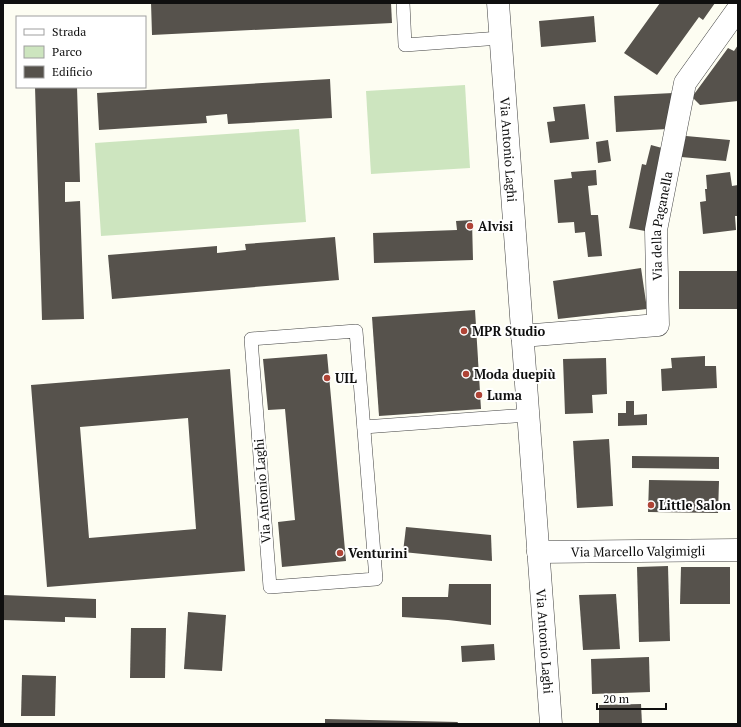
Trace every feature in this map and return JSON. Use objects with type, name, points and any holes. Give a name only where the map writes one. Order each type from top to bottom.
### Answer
[{"type":"street","name":"Via Antonio Laghi","points":[[498,3],[551,724]]},
{"type":"street","name":"Via della Paganella","points":[[522,336],[658,324],[656,230],[685,83],[738,9]]},
{"type":"street","name":"Via Marcello Valgimigli","points":[[538,552],[738,550]]},
{"type":"lane","points":[[403,3],[405,45],[500,38]]},
{"type":"lane","name":"Via Antonio Laghi","points":[[356,331],[364,427],[376,579],[270,587],[251,339],[356,331]]},
{"type":"lane","points":[[364,427],[528,415]]},
{"type":"green space","points":[[465,85],[470,168],[371,174],[366,91]]},
{"type":"green space","points":[[299,129],[306,222],[101,236],[95,143]]},
{"type":"building","points":[[151,3],[391,3],[392,23],[152,35]]},
{"type":"building","points":[[660,3],[715,3],[703,20],[699,17],[657,75],[624,53]]},
{"type":"building","points":[[594,16],[596,42],[541,47],[539,21]]},
{"type":"building","points":[[738,45],[738,101],[700,105],[692,97],[728,48],[734,51]]},
{"type":"building","points":[[330,79],[332,118],[228,124],[227,114],[206,116],[207,123],[99,130],[97,93]]},
{"type":"building","points":[[35,88],[77,88],[80,182],[65,182],[65,202],[80,201],[84,319],[42,320]]},
{"type":"building","points":[[673,93],[667,129],[616,132],[614,96]]},
{"type":"building","points":[[585,104],[589,139],[550,143],[547,122],[555,121],[553,107]]},
{"type":"building","points":[[686,136],[730,140],[726,161],[681,157]]},
{"type":"building","points":[[608,140],[611,161],[598,163],[596,142]]},
{"type":"building","points":[[651,145],[662,148],[645,231],[629,228],[642,164],[646,165]]},
{"type":"building","points":[[596,170],[597,185],[588,186],[591,215],[598,215],[602,256],[588,257],[585,232],[575,233],[574,222],[558,223],[554,180],[572,178],[571,172]]},
{"type":"building","points":[[730,172],[732,186],[738,185],[738,216],[735,216],[736,230],[703,234],[700,202],[706,201],[706,175]]},
{"type":"building","points":[[472,220],[473,260],[374,263],[373,233],[457,230],[456,221]]},
{"type":"building","points":[[335,237],[339,280],[112,299],[108,255],[217,246],[217,253],[246,250],[245,244]]},
{"type":"building","points":[[641,268],[647,309],[558,319],[553,281]]},
{"type":"building","points":[[679,271],[738,271],[738,309],[679,309]]},
{"type":"building","points":[[475,310],[481,409],[379,416],[372,317]]},
{"type":"building","points":[[327,354],[346,561],[282,567],[278,522],[295,520],[285,409],[268,410],[263,359]]},
{"type":"building","points":[[705,356],[705,366],[716,366],[717,388],[662,391],[661,369],[672,368],[671,358]]},
{"type":"building","points":[[606,358],[607,394],[592,395],[593,413],[565,414],[563,359]]},
{"type":"building","points":[[230,369],[245,571],[47,587],[31,385]],"holes":[[[188,418],[196,529],[89,538],[80,427]]]},
{"type":"building","points":[[626,401],[634,401],[634,415],[647,414],[647,425],[618,426],[618,413],[626,413]]},
{"type":"building","points":[[609,439],[613,506],[577,508],[573,441]]},
{"type":"building","points":[[632,456],[719,457],[719,469],[632,468]]},
{"type":"building","points":[[649,480],[719,481],[718,513],[648,512]]},
{"type":"building","points":[[406,527],[491,535],[492,561],[403,552]]},
{"type":"building","points":[[668,566],[670,641],[639,642],[637,567]]},
{"type":"building","points":[[681,567],[730,567],[730,604],[680,604]]},
{"type":"building","points":[[449,584],[491,584],[491,625],[402,617],[402,597],[448,597]]},
{"type":"building","points":[[616,594],[620,649],[583,650],[579,595]]},
{"type":"building","points":[[3,595],[96,599],[96,618],[65,617],[65,622],[3,620]]},
{"type":"building","points":[[188,612],[226,615],[222,671],[184,669]]},
{"type":"building","points":[[131,628],[166,628],[165,678],[130,678]]},
{"type":"building","points":[[494,644],[495,660],[462,662],[461,646]]},
{"type":"building","points":[[649,657],[650,692],[592,694],[591,659]]},
{"type":"building","points":[[22,675],[56,676],[55,716],[21,716]]},
{"type":"building","points":[[641,704],[642,724],[599,724],[599,705]]},
{"type":"building","points":[[325,719],[458,722],[457,724],[325,724]]},
{"type":"place","name":"Alvisi","points":[[470,226]]},
{"type":"place","name":"MPR Studio","points":[[464,331]]},
{"type":"place","name":"Moda duepiù","points":[[466,374]]},
{"type":"place","name":"UIL","points":[[327,378]]},
{"type":"place","name":"Luma","points":[[479,395]]},
{"type":"place","name":"Little Salon","points":[[651,505]]},
{"type":"place","name":"Venturini","points":[[340,553]]}]
